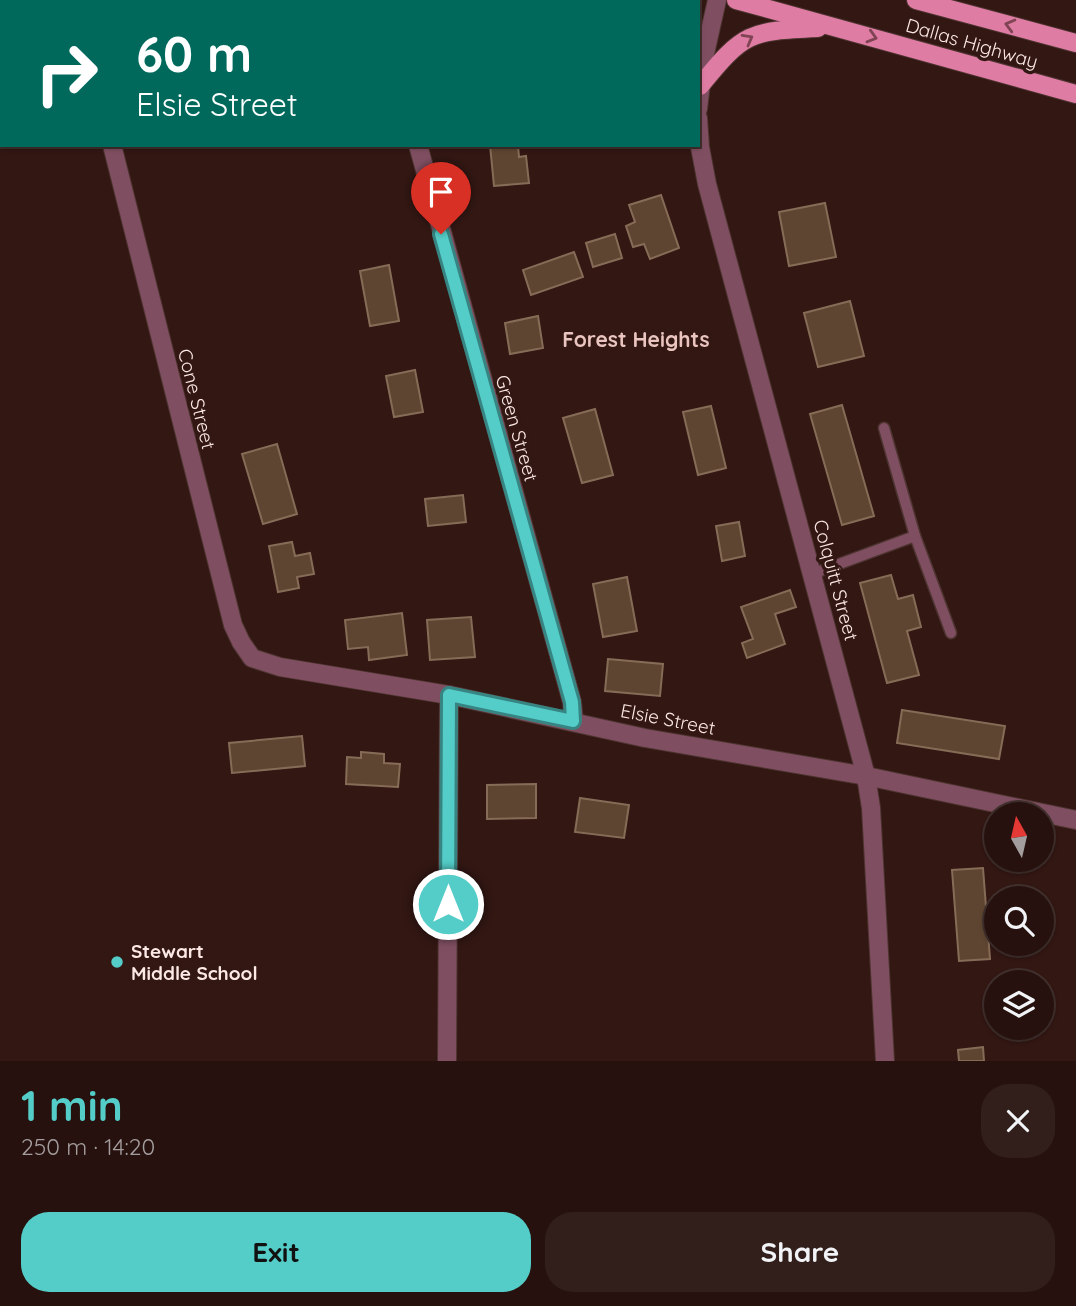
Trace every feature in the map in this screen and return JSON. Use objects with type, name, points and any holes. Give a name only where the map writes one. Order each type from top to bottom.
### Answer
[{"type":"main road","name":"Dallas Highway","points":[[736,0],[1076,94]]},
{"type":"main road","name":"Dallas Highway","points":[[916,0],[1076,43]]},
{"type":"main road","points":[[700,79],[728,51],[755,34],[772,30],[835,27]]},
{"type":"street","points":[[700,76],[717,0]]},
{"type":"street","name":"Cone Street","points":[[113,147],[233,625],[240,642],[252,658]]},
{"type":"street","name":"Green Street","points":[[419,147],[572,702],[573,721]]},
{"type":"street","name":"Colquitt Street","points":[[700,147],[707,184],[866,776],[871,808],[885,1061]]},
{"type":"street","name":"Elsie Street","points":[[252,658],[280,667],[449,695],[645,738],[866,776],[1076,820]]},
{"type":"street","points":[[447,1061],[449,695]]},
{"type":"lane","points":[[884,428],[915,536],[951,633]]},
{"type":"lane","points":[[813,574],[915,536]]},
{"type":"building","points":[[490,147],[518,147],[519,157],[526,156],[529,183],[494,186]]},
{"type":"building","points":[[661,195],[679,248],[650,259],[644,244],[633,247],[626,226],[635,222],[629,205]]},
{"type":"building","points":[[825,203],[836,257],[789,266],[779,212]]},
{"type":"building","points":[[615,234],[622,258],[593,267],[586,243]]},
{"type":"building","points":[[574,252],[583,277],[531,295],[523,270]]},
{"type":"building","points":[[389,265],[399,321],[370,326],[360,271]]},
{"type":"building","points":[[850,301],[864,356],[818,367],[804,313]]},
{"type":"building","points":[[538,316],[543,348],[510,354],[505,323]]},
{"type":"building","points":[[415,370],[423,412],[394,417],[386,376]]},
{"type":"building","points":[[842,405],[874,516],[842,525],[810,414]]},
{"type":"building","points":[[711,406],[726,468],[698,475],[683,412]]},
{"type":"building","points":[[595,409],[613,475],[582,483],[563,418]]},
{"type":"building","points":[[277,444],[297,514],[263,524],[242,454]]},
{"type":"building","points":[[463,495],[466,522],[428,526],[425,499]]},
{"type":"building","points":[[739,522],[745,556],[722,561],[716,526]]},
{"type":"building","points":[[292,542],[295,556],[310,553],[314,574],[297,577],[299,588],[278,592],[269,546]]},
{"type":"building","points":[[891,575],[898,599],[913,595],[921,627],[907,631],[919,675],[887,683],[860,583]]},
{"type":"building","points":[[627,577],[637,631],[603,637],[593,584]]},
{"type":"building","points":[[790,590],[796,607],[775,614],[785,644],[747,658],[742,643],[753,639],[741,607]]},
{"type":"building","points":[[402,613],[407,655],[369,660],[368,647],[348,649],[345,620]]},
{"type":"building","points":[[471,617],[475,657],[430,660],[427,620]]},
{"type":"building","points":[[608,659],[663,664],[660,696],[605,691]]},
{"type":"building","points":[[902,710],[1005,726],[999,759],[897,743]]},
{"type":"building","points":[[302,736],[305,766],[232,773],[229,743]]},
{"type":"building","points":[[361,752],[384,754],[384,763],[400,764],[398,787],[346,784],[347,757],[361,758]]},
{"type":"building","points":[[536,784],[536,818],[487,819],[487,785]]},
{"type":"building","points":[[580,798],[629,805],[624,838],[575,832]]},
{"type":"building","points":[[983,868],[984,956],[990,956],[990,959],[959,961],[952,870]]},
{"type":"building","points":[[983,1047],[984,1061],[959,1061],[958,1050]]},
{"type":"place","name":"Stewart Middle School","points":[[117,962]]},
{"type":"district","name":"Forest Heights","points":[[636,340]]},
{"type":"route","points":[[441,234],[572,702],[573,721],[449,695],[448,904]]}]
